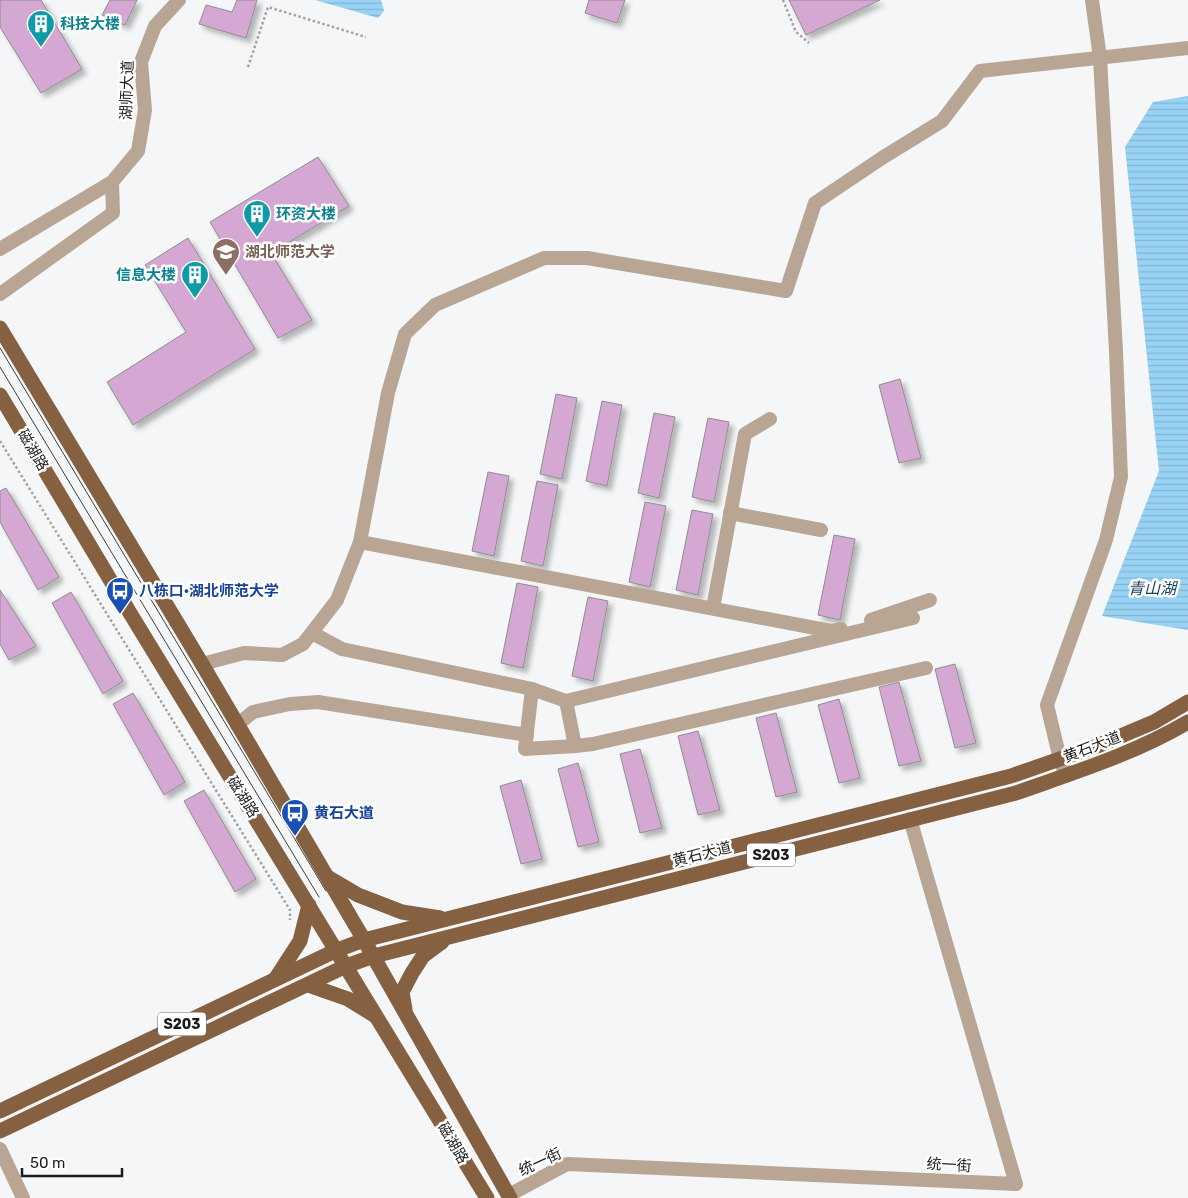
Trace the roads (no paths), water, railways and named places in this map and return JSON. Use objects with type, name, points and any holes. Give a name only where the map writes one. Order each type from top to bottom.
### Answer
[{"type":"main road","name":"磁湖路","points":[[0,328],[202,664],[374,956],[510,1196]]},
{"type":"main road","name":"磁湖路","points":[[0,395],[130,613],[487,1198]]},
{"type":"main road","name":"黄石大道","points":[[0,1111],[337,950],[364,940],[1011,776],[1097,746],[1154,722],[1188,702]]},
{"type":"main road","name":"黄石大道","points":[[0,1130],[346,966],[374,956],[1016,793],[1103,763],[1153,741],[1188,722]]},
{"type":"main road","points":[[327,877],[358,896],[402,912],[446,919]]},
{"type":"main road","points":[[274,980],[300,940],[309,905]]},
{"type":"main road","points":[[406,1013],[402,992],[412,973],[423,956],[450,937]]},
{"type":"main road","points":[[308,984],[348,999],[376,1016]]},
{"type":"street","name":"湖师大道","points":[[112,182],[138,150],[145,110],[142,62],[155,26],[179,0]]},
{"type":"street","points":[[1066,776],[1047,705],[1106,540],[1121,477],[1100,58],[1092,0]]},
{"type":"street","points":[[202,664],[244,653],[282,655],[303,644],[337,600],[360,542],[388,393],[405,334],[435,305],[544,258],[587,258],[786,291],[816,203],[882,158],[942,121],[980,71],[1188,48]]},
{"type":"street","points":[[0,249],[112,182],[113,213],[0,294]]},
{"type":"street","points":[[713,608],[745,434],[770,419]]},
{"type":"street","points":[[730,513],[821,530]]},
{"type":"street","points":[[360,542],[830,631],[847,628],[930,600]]},
{"type":"street","points":[[312,633],[342,649],[532,689],[566,700],[912,618]]},
{"type":"street","points":[[532,689],[526,749],[593,744],[926,668]]},
{"type":"street","points":[[566,700],[575,746]]},
{"type":"street","points":[[237,725],[254,712],[290,704],[318,702],[527,735]]},
{"type":"street","name":"统一街","points":[[510,1196],[567,1164],[1016,1184],[910,819]]},
{"type":"street","points":[[0,1149],[23,1198]]},
{"type":"water","points":[[315,0],[381,0],[384,11],[378,18]]},
{"type":"water","name":"青山湖","points":[[1188,96],[1188,630],[1102,616],[1159,471],[1125,147],[1153,102]]},
{"type":"tram line","points":[[0,348],[326,891]]},
{"type":"tram line","points":[[0,367],[319,897]]},
{"type":"place","name":"科技大楼","points":[[41,48]]},
{"type":"place","name":"环资大楼","points":[[257,238]]},
{"type":"place","name":"湖北师范大学","points":[[226,276]]},
{"type":"place","name":"信息大楼","points":[[195,299]]},
{"type":"place","name":"八栋口·湖北师范大学","points":[[120,615]]},
{"type":"place","name":"黄石大道","points":[[295,837]]}]
